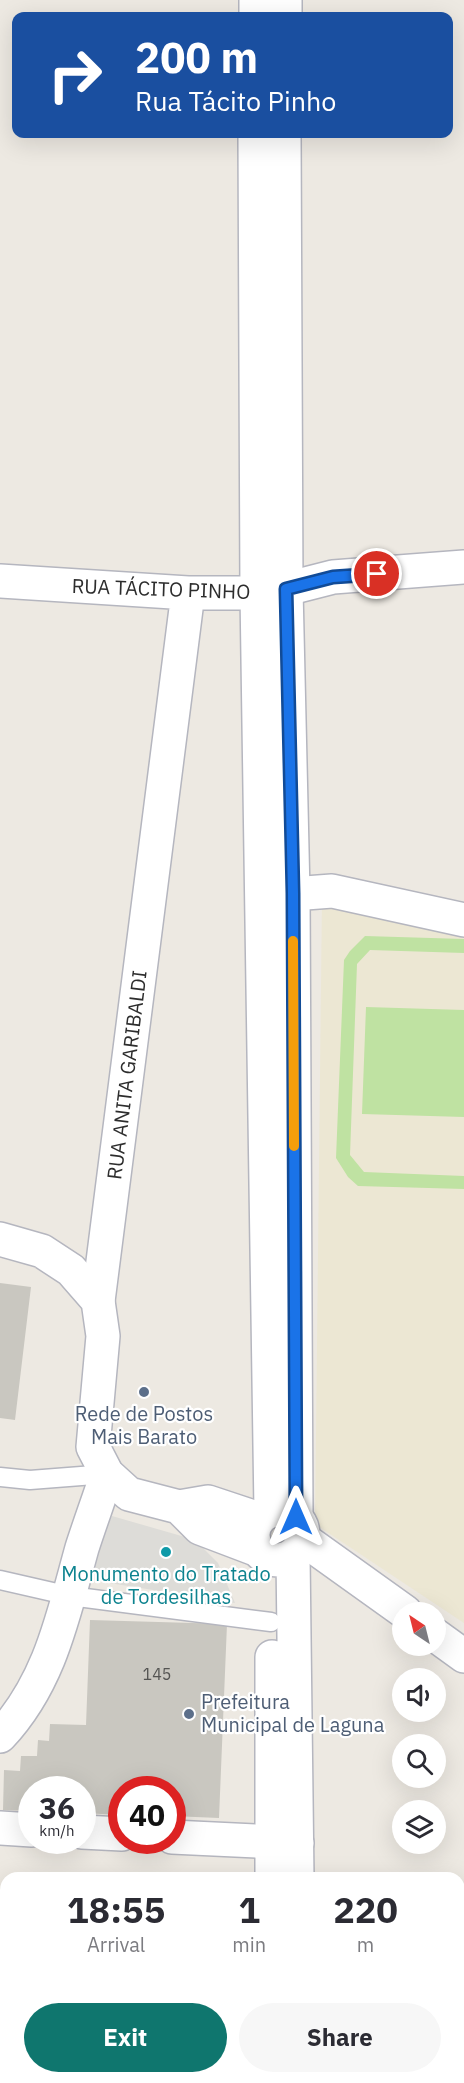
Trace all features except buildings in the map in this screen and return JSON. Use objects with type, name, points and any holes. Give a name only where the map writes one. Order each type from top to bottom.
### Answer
[{"type":"street","points":[[256,138],[270,231],[272,591],[278,895],[279,1536],[284,1843],[274,1872]]},
{"type":"street","points":[[270,231],[283,138]]},
{"type":"street","name":"RUA TÁCITO PINHO","points":[[0,581],[188,593],[272,591],[333,577],[464,567]]},
{"type":"street","name":"RUA ANITA GARIBALDI","points":[[188,593],[98,1301],[103,1336],[93,1447],[108,1474],[129,1494],[179,1507],[208,1502],[279,1536],[392,1604]]},
{"type":"street","points":[[278,895],[332,891],[464,920]]},
{"type":"street","points":[[0,1239],[42,1251],[71,1270],[98,1301]]},
{"type":"street","points":[[0,1736],[18,1717],[38,1683],[51,1653],[108,1474]]},
{"type":"street","points":[[279,1536],[272,1622],[284,1843],[295,1872]]},
{"type":"street","points":[[446,1643],[464,1656]]},
{"type":"street","points":[[0,1828],[18,1829]]},
{"type":"street","points":[[186,1838],[284,1843]]},
{"type":"lane","points":[[0,1477],[30,1480],[108,1474]]},
{"type":"lane","points":[[0,1580],[70,1596],[272,1622]]},
{"type":"shaded area","points":[[322,896],[464,928],[464,1623],[446,1611],[446,1602],[432,1602],[315,1524]]},
{"type":"shaded area","points":[[112,1516],[185,1537],[203,1548],[218,1563],[235,1603],[84,1579]]},
{"type":"green space","points":[[365,936],[464,939],[464,953],[370,950],[357,964],[350,1155],[364,1172],[464,1176],[464,1189],[358,1186],[348,1177],[336,1158],[344,960]]},
{"type":"green space","points":[[366,1007],[464,1010],[464,1117],[362,1114]]},
{"type":"slow traffic","points":[[293,941],[294,1146]]},
{"type":"place","name":"Rede de Postos Mais Barato","points":[[144,1392]]},
{"type":"place","name":"Monumento do Tratado de Tordesilhas","points":[[166,1552]]},
{"type":"place","name":"Prefeitura Municipal de Laguna","points":[[189,1714]]},
{"type":"route","points":[[296,1517],[293,893],[286,589],[333,577],[377,574]]}]
